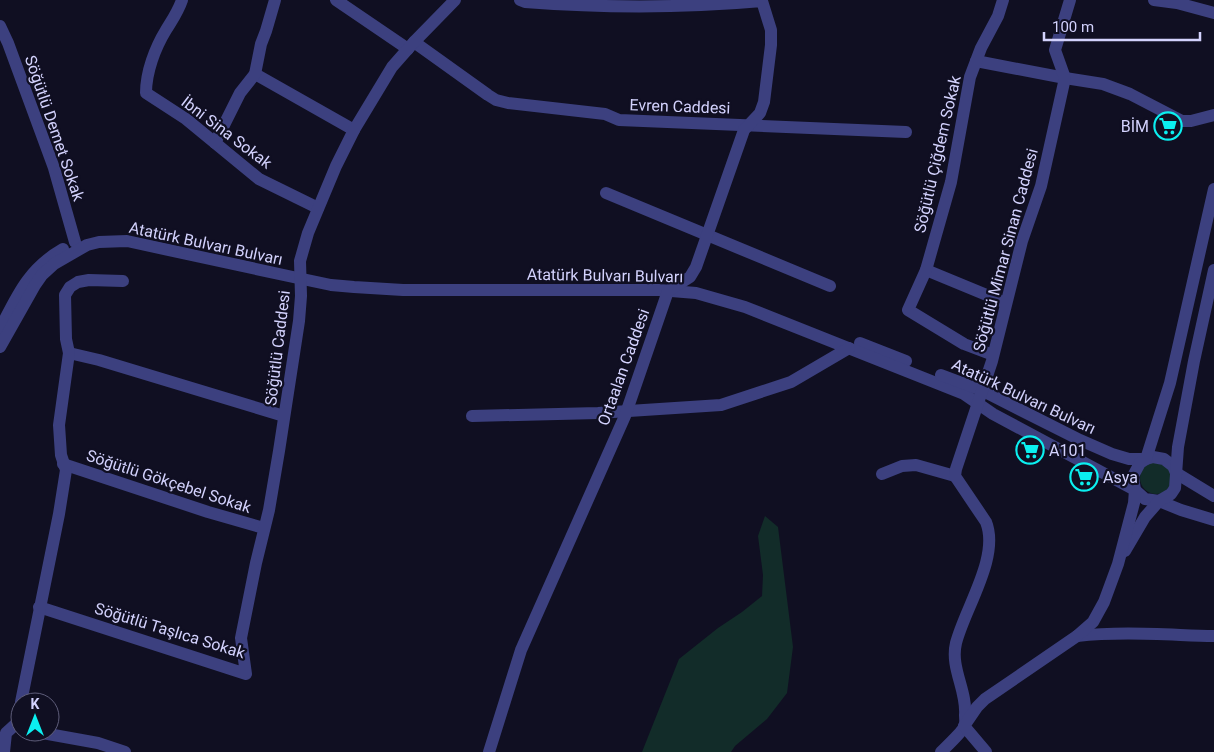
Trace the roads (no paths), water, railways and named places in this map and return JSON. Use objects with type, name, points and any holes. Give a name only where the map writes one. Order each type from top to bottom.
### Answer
[{"type":"street","name":"İbni Sina Sokak","points":[[182,0],[178,13],[165,32],[148,70],[146,93],[186,119],[259,179],[318,208]]},
{"type":"street","points":[[215,143],[240,93],[256,74],[261,44],[275,0]]},
{"type":"street","name":"Evren Caddesi","points":[[336,0],[411,45],[496,100],[508,103],[605,114],[618,120],[906,132]]},
{"type":"street","name":"Söğütlü Caddesi","points":[[251,594],[269,510],[284,416],[298,322],[302,253],[318,208],[354,130],[392,68],[411,45],[455,0]]},
{"type":"street","points":[[520,0],[525,2],[597,3],[762,1],[771,30],[764,102],[760,113],[744,130],[696,266],[690,277],[668,291]]},
{"type":"street","name":"Söğütlü Çiğdem Sokak","points":[[993,355],[964,344],[908,310],[926,270],[951,182],[966,96],[976,61],[998,16],[1003,0]]},
{"type":"street","points":[[1065,78],[1055,50],[1070,0]]},
{"type":"street","points":[[1154,0],[1177,3],[1214,13]]},
{"type":"street","name":"Söğütlü Demet Sokak","points":[[0,26],[54,168],[76,242]]},
{"type":"street","points":[[976,61],[1114,87],[1182,121],[1191,121],[1214,115]]},
{"type":"street","points":[[256,74],[354,130]]},
{"type":"street","name":"Söğütlü Mimar Sinan Caddesi","points":[[956,476],[956,469],[972,418],[979,404],[981,390],[993,355],[1022,242],[1041,186],[1065,78]]},
{"type":"street","points":[[941,752],[985,699],[1077,636],[1098,615],[1118,564],[1134,503],[1133,476],[1140,463],[1146,459],[1172,376],[1214,190]]},
{"type":"street","points":[[606,193],[830,286]]},
{"type":"street","name":"Atatürk Bulvarı Bulvarı","points":[[0,329],[23,286],[34,270],[47,259],[76,242],[103,234],[125,234],[300,275],[338,286],[403,290],[668,291],[696,293],[744,307],[964,394],[993,414],[1135,490],[1145,500],[1159,501],[1214,520]]},
{"type":"street","name":"Atatürk Bulvarı Bulvarı","points":[[0,347],[42,275],[54,264],[73,252],[99,242],[127,241],[300,275],[342,279],[662,282],[697,286],[743,298],[981,390],[1097,448],[1129,459],[1153,457],[1164,459],[1173,466],[1176,473],[1214,496]]},
{"type":"street","points":[[926,270],[1006,303]]},
{"type":"street","points":[[1118,564],[1145,517],[1159,501],[1171,494],[1175,488],[1179,438],[1214,270]]},
{"type":"street","points":[[23,692],[59,514],[66,470],[63,464],[59,424],[69,353],[66,339],[65,295],[70,286],[78,282],[89,280],[123,281]]},
{"type":"street","name":"Ortaalan Caddesi","points":[[489,752],[521,650],[626,411],[668,291]]},
{"type":"street","points":[[472,416],[626,411],[721,405],[791,382],[849,348]]},
{"type":"street","points":[[69,353],[99,360],[284,416]]},
{"type":"street","name":"Söğütlü Gökçebel Sokak","points":[[63,464],[199,509],[264,528]]},
{"type":"street","points":[[882,474],[902,466],[916,465],[956,476],[986,522],[989,530],[988,551],[980,579],[956,643],[955,657],[956,670],[966,704],[964,726],[986,752]]},
{"type":"street","name":"Söğütlü Taşlıca Sokak","points":[[39,607],[246,674],[241,638],[251,594]]},
{"type":"street","points":[[1077,636],[1099,634],[1214,636]]},
{"type":"street","points":[[4,752],[6,733],[10,730]]},
{"type":"street","points":[[60,736],[98,743],[125,752]]},
{"type":"place","name":"BİM","points":[[1168,126]]},
{"type":"place","name":"A101","points":[[1030,450]]},
{"type":"place","name":"Asya","points":[[1084,477]]}]
